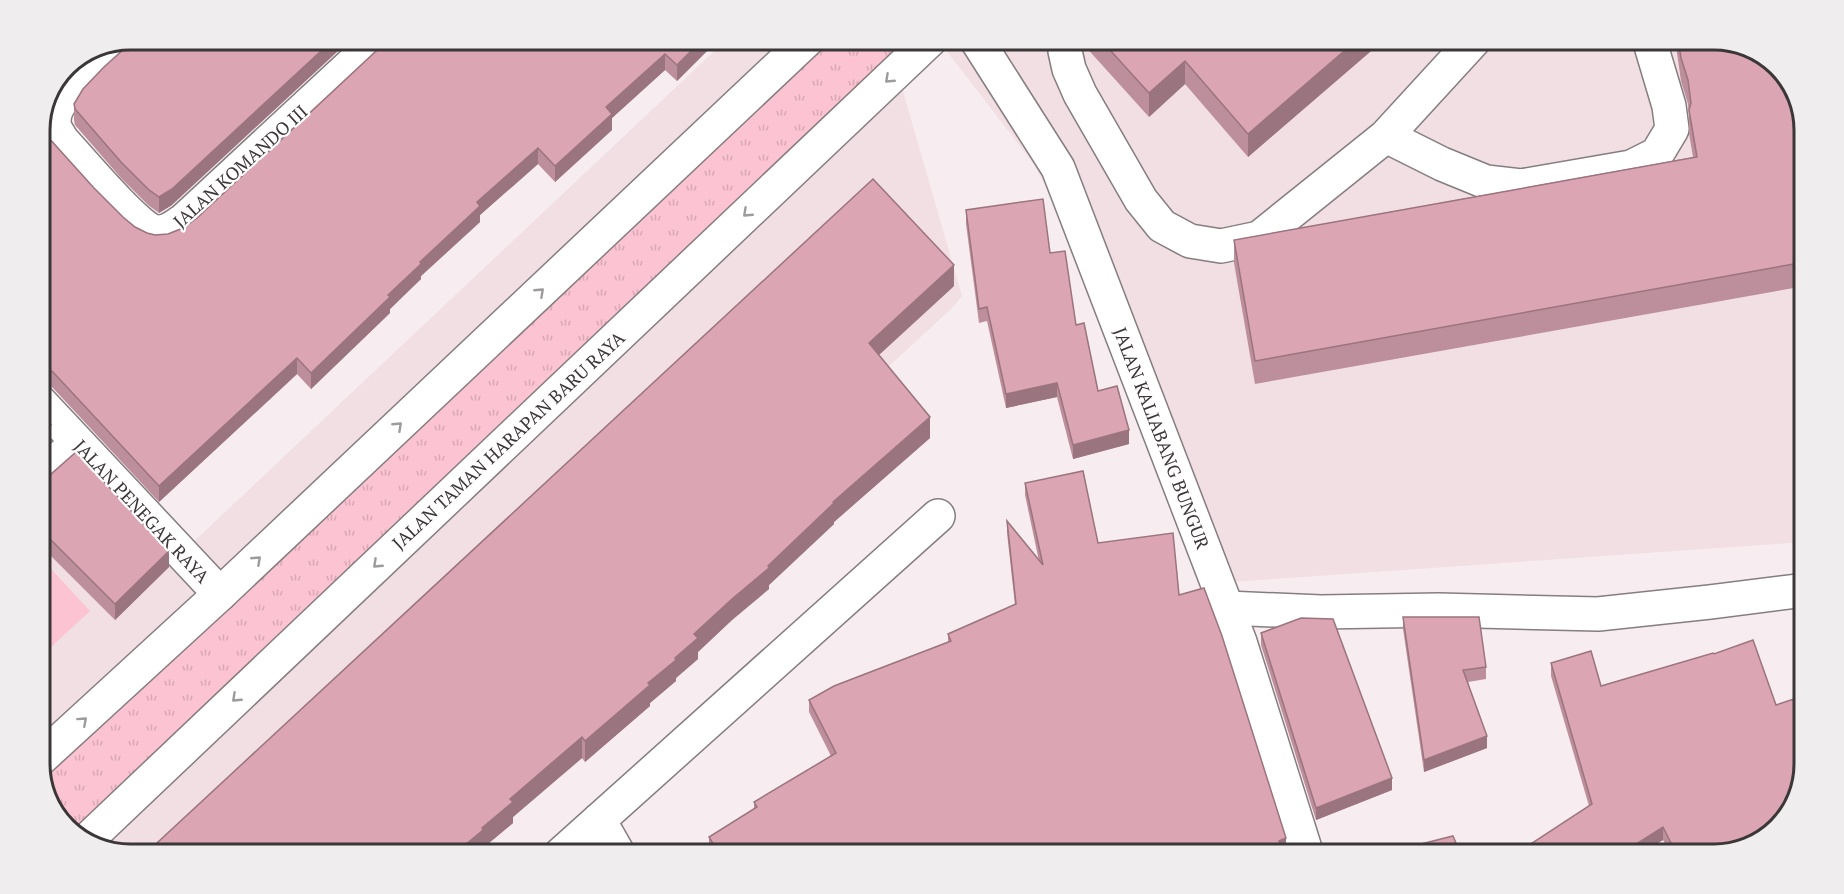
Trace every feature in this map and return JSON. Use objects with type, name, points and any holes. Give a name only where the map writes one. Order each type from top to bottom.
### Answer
[{"type":"street","name":"JALAN KOMANDO III","points":[[112,51],[66,94],[56,112],[54,127],[62,140],[137,221],[152,232],[169,231],[184,220],[367,50]]},
{"type":"street","points":[[50,750],[220,594],[796,50]]},
{"type":"street","name":"JALAN TAMAN HARAPAN BARU RAYA","points":[[92,835],[919,50]]},
{"type":"street","name":"JALAN KALIABANG BUNGUR","points":[[983,50],[1058,168],[1240,642],[1303,844]]},
{"type":"street","points":[[1065,50],[1069,69],[1080,94],[1141,200],[1162,226],[1190,241],[1221,246],[1259,238],[1386,136],[1466,50]]},
{"type":"street","points":[[1386,136],[1442,164],[1486,182],[1521,186],[1631,167],[1657,154],[1672,129],[1670,106],[1652,50]]},
{"type":"street","name":"JALAN PENEGAK RAYA","points":[[50,413],[220,594]]},
{"type":"street","points":[[50,466],[77,443]]},
{"type":"street","points":[[572,844],[938,516]]},
{"type":"street","points":[[1227,608],[1321,612],[1439,610],[1598,614],[1794,591]]},
{"type":"street","points":[[599,819],[613,844]]},
{"type":"shaded area","points":[[715,50],[928,50],[898,74],[962,296],[952,308],[373,844],[113,843],[89,834],[73,821],[60,805],[51,781],[50,770],[50,479],[188,547]]},
{"type":"shaded area","points":[[946,50],[1715,50],[1731,51],[1755,60],[1767,69],[1781,85],[1790,103],[1794,124],[1794,543],[1203,584],[1078,246],[1033,163]]},
{"type":"green space","points":[[795,50],[919,50],[92,835],[73,821],[60,805],[51,781],[50,761]]},
{"type":"green space","points":[[50,568],[90,611],[50,648]]},
{"type":"building","points":[[122,50],[322,50],[172,189],[159,197],[121,162],[75,109],[74,104],[83,89]]},
{"type":"building","points":[[377,50],[692,50],[677,65],[665,54],[606,107],[612,114],[555,166],[538,148],[477,202],[480,206],[420,262],[421,264],[388,295],[390,297],[311,373],[297,358],[159,486],[50,370],[50,139],[94,188],[135,227],[155,235],[168,234],[183,228],[197,218]]},
{"type":"building","points":[[1110,50],[1345,50],[1248,134],[1185,61],[1149,93]]},
{"type":"building","points":[[1680,50],[1731,51],[1755,60],[1767,69],[1786,94],[1793,113],[1794,124],[1794,264],[1255,361],[1234,240],[1697,157],[1689,110],[1691,103],[1688,80]]},
{"type":"building","points":[[873,179],[954,265],[869,343],[930,417],[833,502],[768,566],[769,568],[694,634],[698,638],[648,683],[650,685],[585,741],[582,737],[510,799],[513,802],[466,844],[156,844]]},
{"type":"building","points":[[1043,199],[1050,253],[1065,251],[1076,325],[1084,323],[1098,391],[1117,386],[1129,430],[1073,445],[1057,383],[1006,394],[987,307],[979,309],[966,210]]},
{"type":"building","points":[[76,452],[169,551],[115,604],[50,539],[51,474]]},
{"type":"building","points":[[1083,471],[1098,543],[1173,533],[1179,595],[1204,588],[1222,636],[1286,838],[1279,841],[1280,844],[713,844],[709,837],[757,807],[754,802],[836,753],[809,700],[834,686],[951,641],[948,634],[1016,604],[1007,521],[1043,565],[1025,483]]},
{"type":"building","points":[[1403,617],[1479,617],[1486,667],[1463,670],[1487,736],[1424,760]]},
{"type":"building","points":[[1301,618],[1333,619],[1392,778],[1316,808],[1261,633]]},
{"type":"building","points":[[1753,640],[1776,705],[1794,699],[1793,781],[1784,805],[1775,817],[1750,836],[1725,844],[1672,844],[1663,827],[1636,844],[1531,844],[1592,804],[1551,663],[1591,651],[1601,686],[1714,654]]},
{"type":"building","points":[[1453,836],[1456,844],[1421,844]]}]
